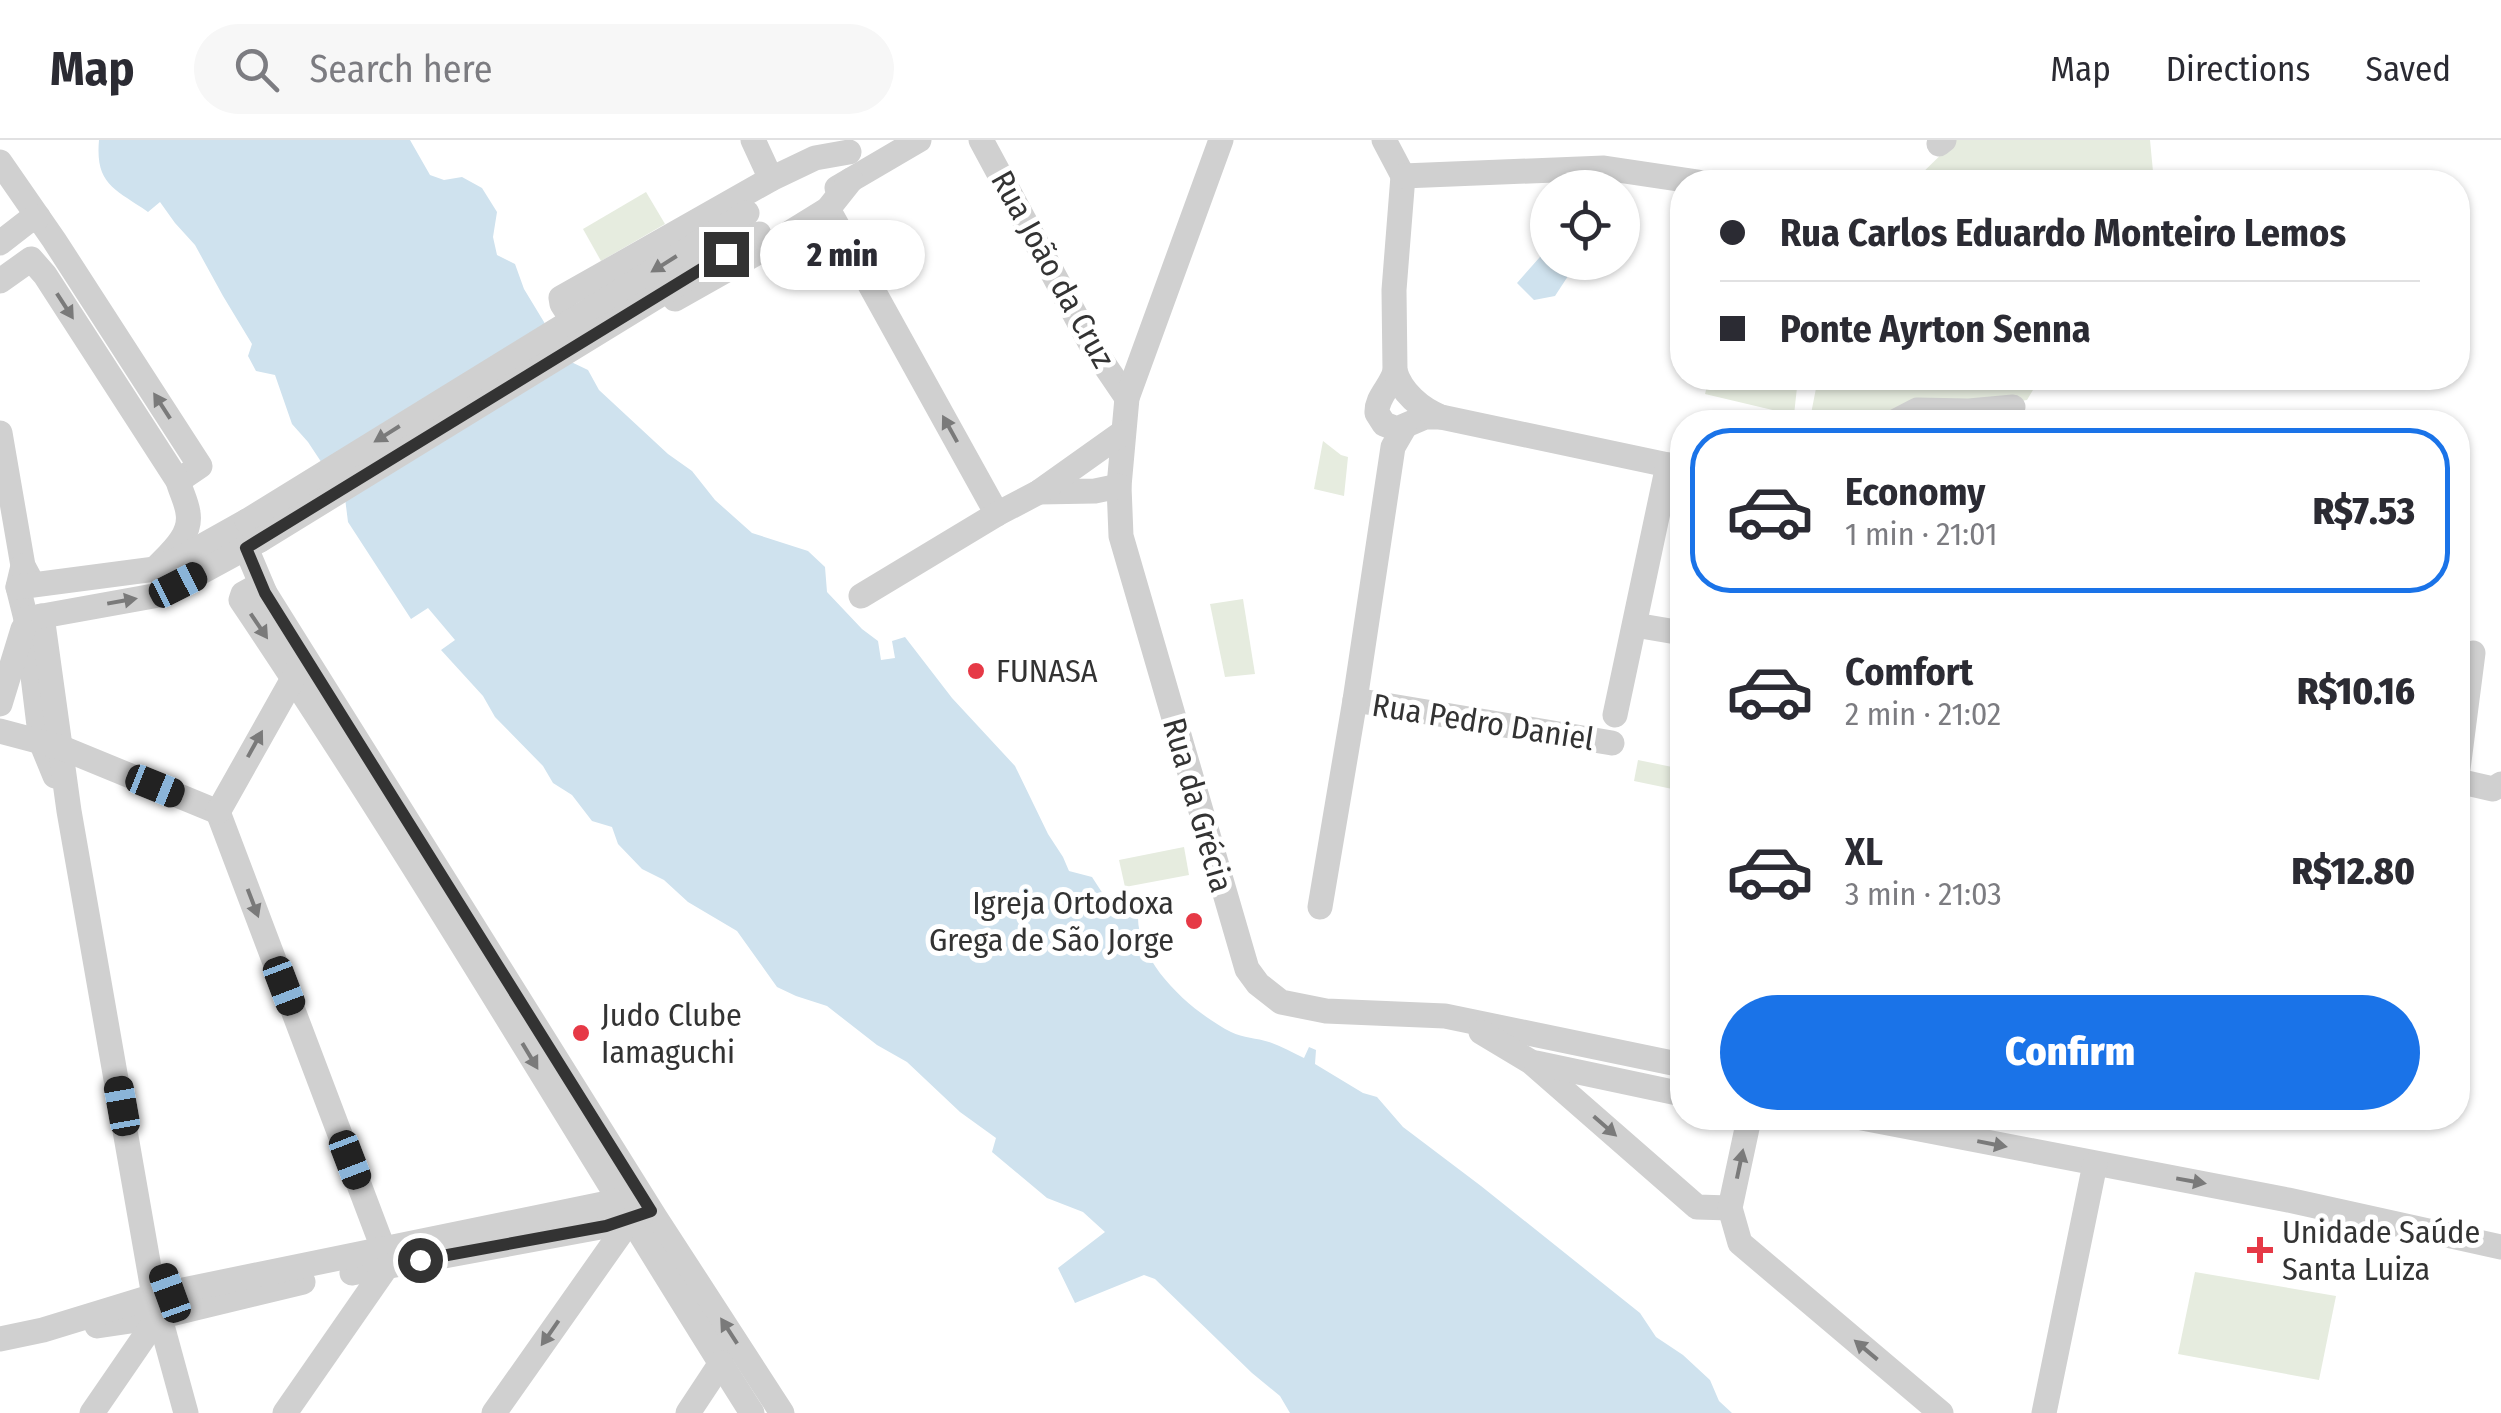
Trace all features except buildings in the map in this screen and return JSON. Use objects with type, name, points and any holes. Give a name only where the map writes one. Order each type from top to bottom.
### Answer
[{"type":"street","points":[[753,140],[771,178]]},
{"type":"street","points":[[753,223],[851,180],[919,140]]},
{"type":"street","name":"Rua João da Cruz","points":[[980,140],[1094,348],[1122,390]]},
{"type":"street","points":[[1122,390],[1146,344],[1221,140]]},
{"type":"street","points":[[1320,907],[1399,410],[1394,290],[1403,176],[1384,140]]},
{"type":"street","points":[[851,180],[828,210],[594,349],[562,304],[561,298],[771,178],[815,158],[859,146]]},
{"type":"street","points":[[34,617],[159,594],[753,223],[859,146]]},
{"type":"street","points":[[0,162],[196,450],[200,466],[178,482]]},
{"type":"street","points":[[1403,176],[1604,168],[1670,178]]},
{"type":"street","points":[[828,210],[998,514]]},
{"type":"street","points":[[4,231],[38,217]]},
{"type":"street","points":[[0,282],[54,240]]},
{"type":"street","points":[[31,258],[46,275],[178,482],[189,515],[188,526],[179,543],[155,568]]},
{"type":"street","name":"Rua da Grécia","points":[[1122,390],[1118,486],[1121,536],[1247,969],[1258,984],[1281,1002],[1326,1011],[1444,1016]]},
{"type":"street","points":[[1980,410],[2013,407]]},
{"type":"street","points":[[1399,410],[1670,465]]},
{"type":"street","points":[[860,596],[1038,492],[1123,430]]},
{"type":"street","points":[[0,433],[34,617],[50,745],[69,811],[141,1216],[183,1401]]},
{"type":"street","points":[[1038,492],[1095,491],[1118,486]]},
{"type":"street","points":[[1615,715],[1670,486]]},
{"type":"street","points":[[25,579],[155,568],[251,536]]},
{"type":"street","points":[[251,536],[265,593],[252,589],[242,600],[299,667],[460,923],[635,1207],[752,1413]]},
{"type":"street","points":[[0,704],[34,617]]},
{"type":"street","points":[[1635,625],[1670,630]]},
{"type":"street","points":[[218,812],[299,667]]},
{"type":"street","name":"Rua Pedro Daniel","points":[[1355,700],[1612,743]]},
{"type":"street","points":[[0,731],[50,745],[218,812],[385,1257]]},
{"type":"street","points":[[2470,783],[2493,789],[2501,784]]},
{"type":"street","points":[[1444,1016],[1500,1041],[1532,1062],[1697,1207],[1730,1208]]},
{"type":"street","points":[[1444,1016],[1670,1063]]},
{"type":"street","points":[[1532,1062],[1670,1091]]},
{"type":"street","points":[[1747,1130],[1730,1208],[1740,1243],[1941,1413]]},
{"type":"street","points":[[1923,1130],[2288,1200],[2501,1247]]},
{"type":"street","points":[[2044,1413],[2095,1164]]},
{"type":"street","points":[[0,1339],[635,1207]]},
{"type":"street","points":[[42,1330],[113,1324],[164,1305],[346,1274],[385,1257],[586,1230],[635,1207]]},
{"type":"street","points":[[494,1413],[635,1207]]},
{"type":"street","points":[[635,1207],[782,1413]]},
{"type":"street","points":[[586,1230],[606,1240],[606,1253]]},
{"type":"street","points":[[285,1413],[355,1310],[385,1257]]},
{"type":"street","points":[[346,1274],[355,1310]]},
{"type":"street","points":[[92,1413],[164,1305]]},
{"type":"street","points":[[113,1324],[124,1328],[132,1338],[133,1353]]},
{"type":"street","points":[[688,1413],[721,1364]]},
{"type":"shaded area","points":[[1956,140],[2150,140],[2153,170],[1925,170]]},
{"type":"shaded area","points":[[646,192],[665,224],[601,261],[583,229]]},
{"type":"shaded area","points":[[1706,390],[1797,390],[1795,410],[1773,410],[1705,394]]},
{"type":"shaded area","points":[[1816,390],[2033,390],[2027,400],[1964,410],[1812,410]]},
{"type":"shaded area","points":[[1323,441],[1348,457],[1344,496],[1314,489]]},
{"type":"shaded area","points":[[1243,599],[1255,674],[1225,677],[1210,604]]},
{"type":"shaded area","points":[[1638,760],[1670,767],[1670,788],[1634,781]]},
{"type":"shaded area","points":[[1184,847],[1189,875],[1125,887],[1119,860]]},
{"type":"shaded area","points":[[2195,1272],[2336,1296],[2319,1380],[2178,1354]]},
{"type":"water","points":[[99,140],[410,140],[430,175],[444,180],[462,177],[482,188],[497,212],[493,237],[497,255],[515,264],[524,289],[567,360],[588,370],[599,390],[692,471],[715,500],[752,533],[808,551],[825,567],[827,592],[878,641],[881,660],[895,658],[892,641],[905,637],[952,698],[1015,766],[1069,871],[1092,877],[1105,897],[1115,894],[1138,916],[1147,952],[1184,999],[1236,1034],[1269,1042],[1304,1058],[1309,1047],[1316,1050],[1315,1064],[1363,1093],[1377,1097],[1403,1127],[1640,1313],[1656,1337],[1710,1380],[1719,1401],[1732,1413],[1290,1413],[1280,1396],[1155,1279],[1144,1275],[1075,1303],[1058,1268],[1105,1232],[1083,1212],[1047,1198],[992,1152],[996,1138],[960,1112],[907,1062],[877,1045],[827,1006],[777,987],[737,931],[642,869],[618,844],[612,827],[592,821],[572,795],[553,783],[543,766],[495,717],[483,696],[441,650],[455,640],[428,608],[411,619],[348,522],[345,498],[292,424],[275,375],[256,371],[248,356],[252,344],[195,245],[160,202],[148,212],[110,184],[100,167]]},
{"type":"water","points":[[1530,268],[1530,280],[1565,280],[1555,296],[1534,300],[1517,283]]},
{"type":"place","name":"FUNASA","points":[[976,671]]},
{"type":"place","name":"Igreja Ortodoxa Grega de São Jorge","points":[[1194,921]]},
{"type":"place","name":"Judo Clube Iamaguchi","points":[[581,1033]]},
{"type":"place","name":"Unidade Saúde Santa Luiza","points":[[2260,1250]]},
{"type":"route","points":[[420,1260],[606,1226],[651,1211],[265,593],[246,548],[726,254]]}]
